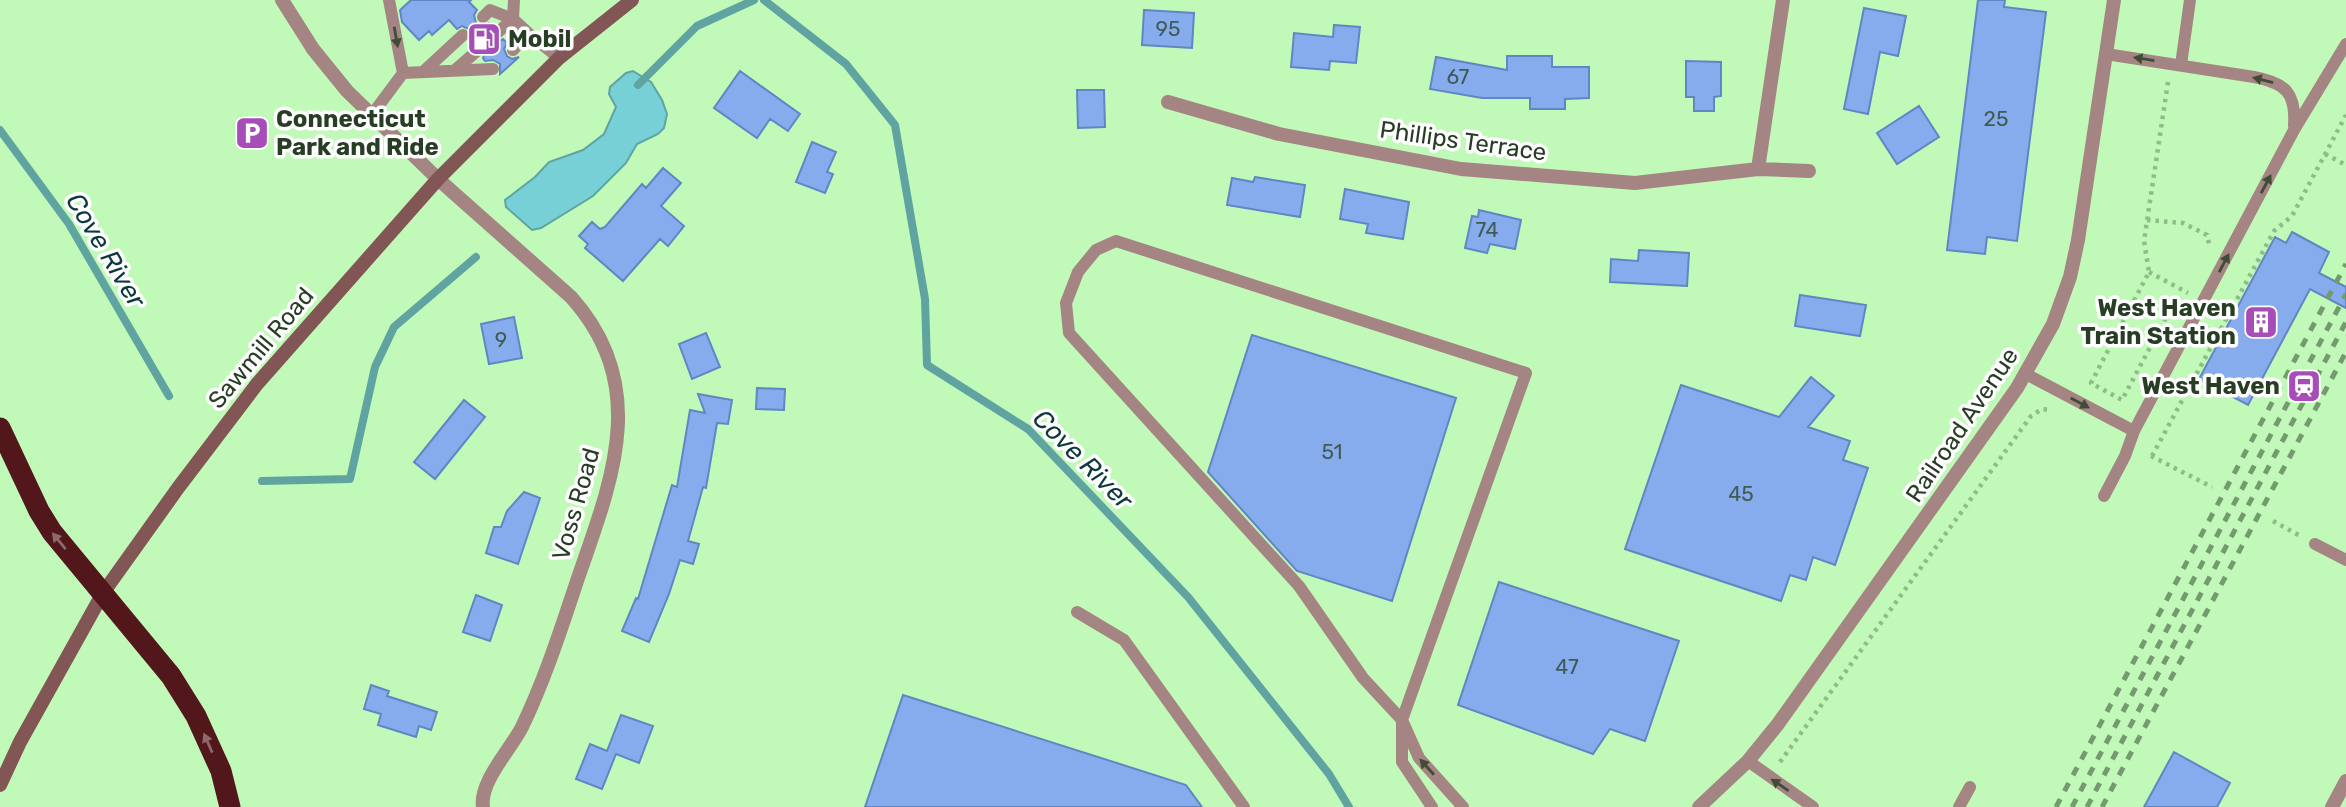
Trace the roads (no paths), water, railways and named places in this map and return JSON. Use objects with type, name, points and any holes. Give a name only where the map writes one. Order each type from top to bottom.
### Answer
[{"type":"highway","points":[[0,428],[39,511],[52,531],[171,676],[196,716],[221,771],[230,807]]},
{"type":"main road","name":"Sawmill Road","points":[[0,785],[20,742],[103,593],[257,384],[438,179],[559,58],[632,0]]},
{"type":"street","name":"Voss Road","points":[[282,0],[313,49],[347,92],[584,312],[594,327],[611,366],[618,407],[618,444],[604,503],[543,683],[519,733],[488,782],[481,799],[482,807]]},
{"type":"street","points":[[1758,169],[1783,0]]},
{"type":"street","name":"Railroad Avenue","points":[[1706,805],[1748,761],[1853,622],[2026,374],[2053,324],[2070,277],[2078,240],[2114,0]]},
{"type":"street","name":"Phillips Terrace","points":[[1168,102],[1279,134],[1461,169],[1635,183],[1758,169],[1809,171]]},
{"type":"street","points":[[2332,807],[2346,781]]},
{"type":"lane","points":[[372,116],[403,73],[389,0]]},
{"type":"lane","points":[[498,33],[513,19],[514,0]]},
{"type":"lane","points":[[2181,65],[2190,0]]},
{"type":"lane","points":[[483,17],[490,10],[513,19],[559,58]]},
{"type":"lane","points":[[513,50],[528,33]]},
{"type":"lane","points":[[423,72],[463,36]]},
{"type":"lane","points":[[2104,496],[2125,456],[2134,431],[2294,130],[2343,48]]},
{"type":"lane","points":[[455,70],[477,51]]},
{"type":"lane","points":[[2106,54],[2267,80],[2281,86],[2293,102],[2294,130]]},
{"type":"lane","points":[[403,73],[493,69]]},
{"type":"lane","points":[[1432,807],[1402,762],[1402,720],[1526,373],[1116,241],[1096,250],[1078,272],[1066,303],[1069,333],[1299,586],[1363,678],[1402,720],[1419,758],[1463,807]]},
{"type":"lane","points":[[2026,374],[2134,431]]},
{"type":"lane","points":[[2315,544],[2346,560]]},
{"type":"lane","points":[[1077,612],[1124,640],[1244,807]]},
{"type":"lane","points":[[1748,761],[1813,807]]},
{"type":"lane","points":[[1959,807],[1970,787]]},
{"type":"water","points":[[633,71],[651,82],[662,100],[667,114],[664,128],[658,134],[637,144],[626,163],[593,196],[541,228],[532,230],[506,207],[505,200],[535,177],[549,162],[583,150],[604,134],[616,107],[609,94],[610,87],[626,73]]},
{"type":"waterway","name":"Cove River","points":[[638,85],[697,26],[754,0]]},
{"type":"waterway","name":"Cove River","points":[[764,0],[846,64],[895,125],[925,299],[927,365],[1028,429],[1188,597],[1329,774],[1349,807]]},
{"type":"waterway","name":"Cove River","points":[[0,130],[69,224],[169,396]]},
{"type":"waterway","name":"Cove River","points":[[262,481],[350,479],[375,367],[394,327],[476,257]]},
{"type":"railway","points":[[2056,807],[2346,264]]},
{"type":"railway","points":[[2072,807],[2346,294]]},
{"type":"railway","points":[[2087,807],[2346,322]]},
{"type":"railway","points":[[2102,807],[2346,352]]},
{"type":"place","name":"Mobil","points":[[484,39]]},
{"type":"place","name":"Connecticut Park and Ride","points":[[252,133]]},
{"type":"place","name":"West Haven Train Station","points":[[2261,322]]},
{"type":"place","name":"West Haven","points":[[2304,386]]}]
